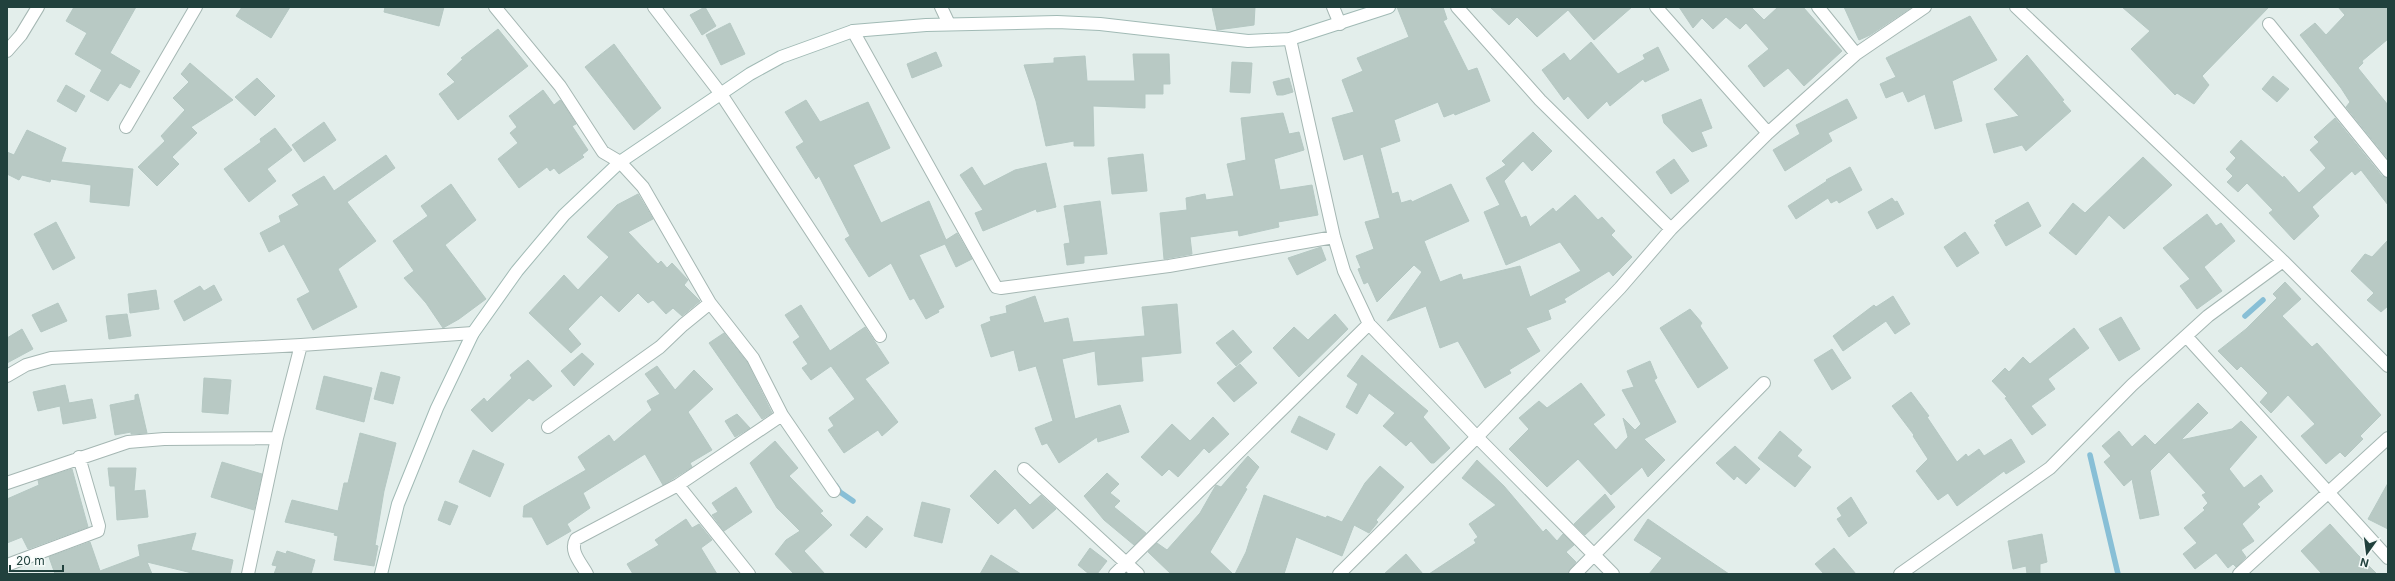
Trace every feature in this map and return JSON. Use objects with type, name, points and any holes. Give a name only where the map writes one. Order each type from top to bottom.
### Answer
[{"type":"street","points":[[7,51],[20,35],[38,7]]},
{"type":"street","points":[[126,128],[196,7]]},
{"type":"street","points":[[495,7],[560,86],[603,152],[620,162],[643,187],[710,303],[753,358],[782,415],[834,491]]},
{"type":"street","points":[[654,7],[721,94],[880,336]]},
{"type":"street","points":[[942,7],[949,24]]},
{"type":"street","points":[[1333,7],[1340,24]]},
{"type":"street","points":[[381,574],[398,504],[405,484],[473,333],[517,272],[564,215],[620,162],[721,94],[781,57],[853,31],[949,24],[1057,22],[1100,24],[1248,41],[1290,39],[1389,7]]},
{"type":"street","points":[[1457,7],[1540,100],[1671,229]]},
{"type":"street","points":[[1656,7],[1768,133]]},
{"type":"street","points":[[1818,7],[1856,54]]},
{"type":"street","points":[[1339,574],[1476,438],[1620,288],[1671,229],[1768,133],[1856,54],[1899,27],[1925,7]]},
{"type":"street","points":[[2016,7],[2283,261],[2388,366]]},
{"type":"street","points":[[2269,24],[2388,171]]},
{"type":"street","points":[[853,31],[996,287],[1001,288],[1169,266],[1334,237]]},
{"type":"street","points":[[1290,39],[1334,237],[1344,271],[1369,324],[1476,438],[1613,574]]},
{"type":"street","points":[[1900,574],[2050,468],[2132,385],[2208,316],[2283,261]]},
{"type":"street","points":[[548,427],[660,347],[683,324],[710,303]]},
{"type":"street","points":[[1115,574],[1369,324]]},
{"type":"street","points":[[7,376],[26,366],[51,358],[301,345],[473,333]]},
{"type":"street","points":[[2186,336],[2388,558]]},
{"type":"street","points":[[248,574],[277,438],[301,345]]},
{"type":"street","points":[[1575,574],[1595,556],[1764,383]]},
{"type":"street","points":[[587,574],[574,551],[573,544],[576,539],[678,485],[782,415]]},
{"type":"street","points":[[7,483],[79,457],[128,442],[157,439],[277,438]]},
{"type":"street","points":[[2239,574],[2388,438]]},
{"type":"street","points":[[7,565],[98,531],[99,526],[79,457]]},
{"type":"street","points":[[1024,469],[1138,574]]},
{"type":"street","points":[[678,485],[749,574]]},
{"type":"building","points":[[74,7],[136,7],[110,53],[140,71],[130,88],[120,83],[108,101],[90,91],[102,70],[75,54],[87,33],[66,21]]},
{"type":"building","points":[[242,7],[290,7],[271,38],[236,16]]},
{"type":"building","points":[[385,7],[444,7],[439,26],[384,12]]},
{"type":"building","points":[[705,7],[716,26],[702,35],[690,15]]},
{"type":"building","points":[[1212,7],[1255,7],[1254,25],[1217,30]]},
{"type":"building","points":[[1397,7],[1443,7],[1447,19],[1443,21],[1468,71],[1477,68],[1490,101],[1455,115],[1454,113],[1444,117],[1438,102],[1394,120],[1400,141],[1380,148],[1392,194],[1398,192],[1401,203],[1411,200],[1412,202],[1451,184],[1469,221],[1424,241],[1440,282],[1461,274],[1463,280],[1520,266],[1530,297],[1581,271],[1560,242],[1506,265],[1484,212],[1500,205],[1486,178],[1506,165],[1502,161],[1533,132],[1552,151],[1532,171],[1523,161],[1504,181],[1521,218],[1526,216],[1530,227],[1553,208],[1556,212],[1575,195],[1598,220],[1602,217],[1615,231],[1611,235],[1632,257],[1613,276],[1609,271],[1564,299],[1566,302],[1548,310],[1551,319],[1526,328],[1540,351],[1509,370],[1511,373],[1485,388],[1458,341],[1440,348],[1426,306],[1387,321],[1422,272],[1414,265],[1377,302],[1368,282],[1364,284],[1358,269],[1361,268],[1356,256],[1374,249],[1365,222],[1380,218],[1363,154],[1344,160],[1332,118],[1354,112],[1342,80],[1363,71],[1357,58],[1409,37]]},
{"type":"building","points":[[1490,7],[1632,7],[1594,40],[1568,10],[1537,37],[1517,17],[1509,25]]},
{"type":"building","points":[[1679,7],[1751,7],[1764,20],[1778,7],[1803,7],[1842,51],[1804,86],[1788,68],[1764,87],[1748,66],[1769,49],[1746,23],[1740,29],[1726,17],[1713,29],[1702,18],[1693,28]]},
{"type":"building","points":[[1844,7],[1912,7],[1870,35],[1859,40]]},
{"type":"building","points":[[2122,7],[2269,7],[2202,76],[2209,85],[2194,104],[2177,93],[2175,95],[2131,49],[2150,31]]},
{"type":"building","points":[[2338,7],[2388,7],[2388,39],[2362,61],[2363,63],[2358,68],[2388,105],[2388,159],[2346,107],[2350,102],[2300,35],[2315,23],[2326,35],[2345,15]]},
{"type":"building","points":[[1970,16],[1997,60],[1952,81],[1962,121],[1935,129],[1925,94],[1908,102],[1903,91],[1886,98],[1880,84],[1896,77],[1886,58]]},
{"type":"building","points":[[730,23],[745,54],[721,65],[706,35]]},
{"type":"building","points":[[498,29],[528,66],[458,120],[439,94],[455,82],[447,74],[463,59],[461,58]]},
{"type":"building","points":[[1591,42],[1618,74],[1645,59],[1643,55],[1658,47],[1669,70],[1645,82],[1643,79],[1610,106],[1607,101],[1588,119],[1568,96],[1564,100],[1542,70],[1564,53],[1570,61]]},
{"type":"building","points":[[614,44],[661,108],[634,130],[585,67]]},
{"type":"building","points":[[936,52],[942,66],[912,78],[907,64]]},
{"type":"building","points":[[1133,54],[1169,54],[1170,84],[1163,84],[1163,94],[1145,94],[1145,108],[1093,106],[1094,146],[1074,146],[1074,141],[1046,146],[1036,101],[1024,65],[1054,63],[1054,58],[1085,56],[1087,81],[1135,81]]},
{"type":"building","points":[[2027,55],[2064,100],[2062,101],[2071,111],[2026,151],[2022,145],[1994,153],[1986,124],[2019,116],[1994,89]]},
{"type":"building","points":[[1232,62],[1252,63],[1250,93],[1230,92]]},
{"type":"building","points":[[190,63],[233,100],[191,127],[197,133],[172,157],[179,164],[157,186],[138,167],[165,141],[161,136],[185,110],[173,98],[189,82],[181,74]]},
{"type":"building","points":[[2273,76],[2289,89],[2277,102],[2262,89]]},
{"type":"building","points":[[257,78],[275,96],[255,116],[235,97]]},
{"type":"building","points":[[1289,78],[1293,92],[1277,95],[1273,82]]},
{"type":"building","points":[[66,85],[85,96],[76,112],[57,101]]},
{"type":"building","points":[[543,90],[554,105],[560,100],[562,102],[576,124],[572,126],[588,150],[582,155],[584,157],[559,174],[554,168],[550,171],[547,167],[519,188],[498,159],[518,143],[510,133],[517,127],[509,116]]},
{"type":"building","points":[[1701,99],[1712,128],[1701,132],[1707,146],[1692,152],[1664,123],[1662,115]]},
{"type":"building","points":[[1847,99],[1857,118],[1828,133],[1832,141],[1785,171],[1773,150],[1800,134],[1796,125]]},
{"type":"building","points":[[806,100],[820,122],[868,102],[890,148],[853,165],[881,223],[929,201],[946,240],[957,233],[972,259],[956,267],[945,244],[919,255],[944,307],[938,310],[939,312],[926,319],[914,298],[910,300],[891,263],[869,277],[845,239],[850,236],[819,176],[816,179],[796,147],[804,142],[785,112]]},
{"type":"building","points":[[1283,113],[1289,134],[1299,132],[1304,150],[1274,159],[1280,190],[1312,185],[1318,215],[1278,222],[1279,227],[1239,236],[1238,230],[1190,237],[1192,254],[1164,259],[1160,213],[1187,210],[1186,198],[1205,194],[1206,200],[1234,196],[1227,164],[1246,160],[1241,118]]},
{"type":"building","points":[[2335,118],[2382,176],[2388,178],[2388,205],[2361,170],[2355,175],[2352,171],[2312,207],[2319,216],[2294,240],[2269,213],[2273,210],[2247,183],[2238,192],[2227,182],[2233,176],[2226,169],[2236,158],[2230,152],[2241,140],[2283,178],[2284,176],[2299,193],[2326,168],[2310,150],[2319,142],[2314,137]]},
{"type":"building","points":[[324,122],[336,140],[304,162],[292,145]]},
{"type":"building","points":[[275,128],[292,150],[267,169],[276,181],[249,202],[224,169],[261,142],[260,139]]},
{"type":"building","points":[[27,130],[66,148],[61,162],[133,169],[129,206],[90,202],[91,185],[51,179],[50,182],[22,175],[19,180],[7,174],[7,152],[14,155]]},
{"type":"building","points":[[1143,154],[1147,191],[1112,194],[1108,158]]},
{"type":"building","points":[[386,155],[395,168],[347,202],[376,241],[338,269],[357,307],[313,330],[297,299],[310,292],[284,244],[269,252],[260,233],[281,222],[279,216],[299,205],[292,195],[324,176],[334,191]]},
{"type":"building","points":[[2143,157],[2172,185],[2124,229],[2109,215],[2076,255],[2049,233],[2073,203],[2085,213]]},
{"type":"building","points":[[1674,159],[1689,181],[1671,194],[1656,172]]},
{"type":"building","points":[[1046,163],[1056,207],[1037,212],[1036,209],[983,231],[975,213],[983,210],[960,175],[972,167],[984,186],[1015,170]]},
{"type":"building","points":[[1850,167],[1862,190],[1839,203],[1837,200],[1831,203],[1828,198],[1796,219],[1788,206],[1827,181],[1826,180]]},
{"type":"building","points":[[451,184],[476,220],[445,245],[486,299],[459,319],[443,328],[426,303],[404,278],[414,271],[393,241],[428,216],[421,206]]},
{"type":"building","points":[[638,194],[653,219],[628,232],[658,264],[661,261],[667,268],[672,263],[688,280],[684,285],[700,301],[682,316],[673,308],[666,314],[653,300],[648,303],[638,293],[619,312],[601,295],[568,329],[581,344],[571,353],[529,313],[564,275],[578,290],[609,257],[587,237],[617,205]]},
{"type":"building","points":[[1892,198],[1895,202],[1897,201],[1904,214],[1877,229],[1868,212]]},
{"type":"building","points":[[1100,201],[1107,254],[1084,256],[1084,263],[1067,265],[1064,244],[1070,243],[1064,206]]},
{"type":"building","points":[[2028,202],[2041,226],[2006,246],[1994,225],[1997,223],[1995,221]]},
{"type":"building","points":[[2207,214],[2216,226],[2221,223],[2235,241],[2204,267],[2222,291],[2197,309],[2180,286],[2190,279],[2163,248]]},
{"type":"building","points":[[56,222],[75,258],[53,270],[34,234]]},
{"type":"building","points":[[1965,232],[1979,253],[1957,267],[1944,247]]},
{"type":"building","points":[[2388,240],[2388,306],[2381,312],[2367,300],[2374,293],[2351,271],[2365,254],[2372,257]]},
{"type":"building","points":[[1321,247],[1326,260],[1297,275],[1288,258]]},
{"type":"building","points":[[2285,282],[2301,299],[2282,316],[2312,347],[2317,343],[2381,415],[2360,436],[2363,439],[2345,457],[2340,452],[2326,464],[2301,436],[2315,424],[2288,395],[2271,413],[2260,402],[2268,393],[2241,366],[2237,370],[2218,351],[2246,329],[2277,298],[2273,294]]},
{"type":"building","points":[[214,285],[222,300],[184,321],[174,301],[200,286],[204,291]]},
{"type":"building","points":[[156,290],[159,309],[130,313],[128,294]]},
{"type":"building","points":[[1035,296],[1044,323],[1068,318],[1073,342],[1145,336],[1142,307],[1177,304],[1181,353],[1141,357],[1143,381],[1098,385],[1095,351],[1062,359],[1075,419],[1120,405],[1129,432],[1098,442],[1097,437],[1059,463],[1047,443],[1042,445],[1035,428],[1053,421],[1036,366],[1019,371],[1014,350],[991,357],[981,325],[991,321],[990,317],[1007,313],[1006,306]]},
{"type":"building","points":[[1893,296],[1910,324],[1895,334],[1886,321],[1843,351],[1833,336],[1874,305],[1876,307]]},
{"type":"building","points":[[58,303],[67,321],[41,332],[32,315]]},
{"type":"building","points":[[801,305],[830,351],[865,327],[889,363],[865,379],[898,422],[882,436],[878,430],[844,453],[828,430],[834,426],[829,418],[855,399],[831,366],[811,380],[802,368],[808,364],[793,342],[800,337],[785,315]]},
{"type":"building","points":[[1690,309],[1702,323],[1700,326],[1728,368],[1698,388],[1660,328]]},
{"type":"building","points":[[127,314],[131,336],[109,339],[106,316]]},
{"type":"building","points":[[1335,314],[1348,329],[1299,377],[1273,348],[1294,327],[1308,340]]},
{"type":"building","points":[[2121,317],[2140,349],[2119,361],[2099,329]]},
{"type":"building","points":[[2074,328],[2089,348],[2048,379],[2055,389],[2031,406],[2046,425],[2032,435],[2005,398],[2007,397],[1992,381],[2005,368],[2009,372],[2023,357],[2030,364]]},
{"type":"building","points":[[22,329],[33,349],[7,363],[7,338]]},
{"type":"building","points":[[1233,330],[1252,352],[1236,366],[1216,343]]},
{"type":"building","points":[[724,333],[747,362],[772,413],[762,419],[709,343]]},
{"type":"building","points":[[1832,349],[1851,378],[1832,390],[1814,360]]},
{"type":"building","points":[[582,353],[594,364],[574,386],[561,371]]},
{"type":"building","points":[[1362,355],[1428,411],[1423,417],[1450,448],[1434,463],[1431,463],[1411,441],[1406,446],[1383,426],[1395,413],[1369,393],[1357,414],[1346,407],[1358,384],[1347,376]]},
{"type":"building","points":[[528,360],[552,386],[533,401],[529,398],[492,432],[471,410],[484,398],[487,402],[512,378],[510,375]]},
{"type":"building","points":[[1650,361],[1657,378],[1654,380],[1676,422],[1644,439],[1665,460],[1648,477],[1642,467],[1611,495],[1578,459],[1547,487],[1509,449],[1529,429],[1519,418],[1539,401],[1547,408],[1581,383],[1605,415],[1593,424],[1616,450],[1628,437],[1623,418],[1635,430],[1641,424],[1622,390],[1634,387],[1627,371]]},
{"type":"building","points":[[1240,364],[1257,383],[1234,402],[1217,383]]},
{"type":"building","points":[[657,366],[675,390],[694,370],[713,389],[688,412],[712,450],[690,463],[692,467],[663,485],[645,454],[583,493],[590,508],[567,524],[571,531],[547,545],[532,517],[523,517],[524,506],[586,470],[578,457],[609,435],[614,442],[652,410],[647,401],[660,394],[645,374]]},
{"type":"building","points":[[381,372],[400,377],[393,404],[374,399]]},
{"type":"building","points":[[324,376],[372,388],[364,422],[316,409]]},
{"type":"building","points":[[204,378],[231,380],[228,414],[202,412]]},
{"type":"building","points":[[65,385],[69,403],[92,399],[96,418],[63,424],[60,406],[38,411],[33,392]]},
{"type":"building","points":[[1911,392],[1929,416],[1927,417],[1957,462],[1966,454],[1968,457],[1979,449],[1984,456],[2011,439],[2025,462],[2006,474],[2004,471],[1957,506],[1948,493],[1938,500],[1916,471],[1928,459],[1913,436],[1914,435],[1892,406]]},
{"type":"building","points":[[138,394],[147,433],[131,434],[131,432],[115,435],[110,405],[135,400],[135,395]]},
{"type":"building","points":[[2198,403],[2208,413],[2181,440],[2232,429],[2241,421],[2257,437],[2229,469],[2244,488],[2261,475],[2273,491],[2257,504],[2260,507],[2242,524],[2254,541],[2241,550],[2246,557],[2236,567],[2233,564],[2228,568],[2216,553],[2195,569],[2183,554],[2197,543],[2184,528],[2205,510],[2203,508],[2208,503],[2202,495],[2206,493],[2169,452],[2150,471],[2159,515],[2140,519],[2132,479],[2124,486],[2104,462],[2111,456],[2102,446],[2119,431],[2132,447],[2145,435],[2155,445]]},
{"type":"building","points":[[737,414],[750,428],[735,437],[725,421]]},
{"type":"building","points":[[1299,416],[1335,434],[1327,450],[1291,432]]},
{"type":"building","points":[[1213,417],[1229,434],[1209,453],[1204,448],[1178,477],[1169,469],[1162,476],[1141,457],[1172,424],[1190,441]]},
{"type":"building","points":[[1780,431],[1802,450],[1797,456],[1811,467],[1795,487],[1758,458]]},
{"type":"building","points":[[360,433],[396,443],[384,491],[375,545],[378,546],[374,566],[334,560],[338,536],[334,535],[335,533],[285,522],[292,500],[338,511],[344,483],[348,483]]},
{"type":"building","points":[[775,441],[798,468],[789,476],[823,511],[820,513],[832,525],[804,551],[825,574],[794,574],[775,554],[786,540],[800,531],[777,508],[750,463]]},
{"type":"building","points":[[1735,446],[1760,469],[1746,484],[1737,476],[1734,480],[1716,463]]},
{"type":"building","points":[[473,450],[504,464],[490,497],[459,482]]},
{"type":"building","points":[[1248,456],[1259,467],[1245,488],[1247,489],[1210,552],[1233,574],[1171,574],[1148,552],[1157,543],[1167,550],[1200,513],[1216,485],[1221,487]]},
{"type":"building","points":[[1477,460],[1504,486],[1543,532],[1546,529],[1557,541],[1563,534],[1574,545],[1566,552],[1576,562],[1568,574],[1429,574],[1476,543],[1474,540],[1478,537],[1469,524],[1496,505],[1462,478]]},
{"type":"building","points":[[222,462],[262,474],[254,510],[211,497]]},
{"type":"building","points":[[1380,466],[1404,487],[1376,520],[1378,522],[1369,533],[1354,525],[1342,556],[1296,537],[1284,574],[1235,574],[1246,552],[1264,495],[1326,518],[1327,516],[1342,522],[1365,483]]},
{"type":"building","points":[[108,468],[136,468],[134,491],[145,490],[148,517],[117,520],[115,486],[110,486]]},
{"type":"building","points":[[72,469],[88,527],[28,549],[22,537],[7,543],[7,499],[39,485],[38,480]]},
{"type":"building","points":[[995,470],[1030,505],[1041,495],[1056,509],[1033,529],[1015,508],[998,524],[970,496]]},
{"type":"building","points":[[1107,473],[1119,484],[1110,493],[1120,501],[1114,507],[1146,533],[1134,545],[1104,520],[1084,496]]},
{"type":"building","points":[[2388,483],[2388,529],[2368,519]]},
{"type":"building","points":[[736,487],[752,512],[724,531],[712,515],[718,512],[712,503]]},
{"type":"building","points":[[1605,494],[1615,507],[1585,535],[1574,524]]},
{"type":"building","points":[[1851,497],[1867,523],[1849,537],[1837,519],[1842,516],[1837,508]]},
{"type":"building","points":[[445,501],[458,506],[450,525],[438,520]]},
{"type":"building","points":[[922,502],[950,509],[942,543],[914,536]]},
{"type":"building","points":[[867,516],[883,529],[866,548],[850,535]]},
{"type":"building","points":[[686,519],[692,528],[699,524],[712,540],[701,548],[717,574],[633,574],[627,564],[659,545],[655,540]]},
{"type":"building","points":[[1648,519],[1729,574],[1649,574],[1662,558],[1634,540]]},
{"type":"building","points":[[2330,524],[2377,574],[2322,574],[2301,551]]},
{"type":"building","points":[[196,533],[191,550],[233,560],[230,574],[196,574],[147,562],[152,574],[55,574],[49,557],[90,542],[100,571],[140,556],[138,545]]},
{"type":"building","points":[[2042,534],[2047,562],[2040,564],[2040,574],[2027,574],[2026,566],[2013,569],[2008,541]]},
{"type":"building","points":[[1090,548],[1107,561],[1097,574],[1089,574],[1078,565]]},
{"type":"building","points":[[1834,548],[1856,574],[1824,574],[1815,564]]},
{"type":"building","points":[[277,551],[286,554],[287,551],[315,560],[311,574],[274,574],[277,566],[272,565]]},
{"type":"building","points":[[1406,554],[1423,574],[1384,574]]},
{"type":"building","points":[[991,555],[1021,574],[980,574]]},
{"type":"waterway","points":[[2245,316],[2263,300]]},
{"type":"waterway","points":[[2090,455],[2118,574]]},
{"type":"waterway","points":[[836,486],[840,492],[853,501]]}]
